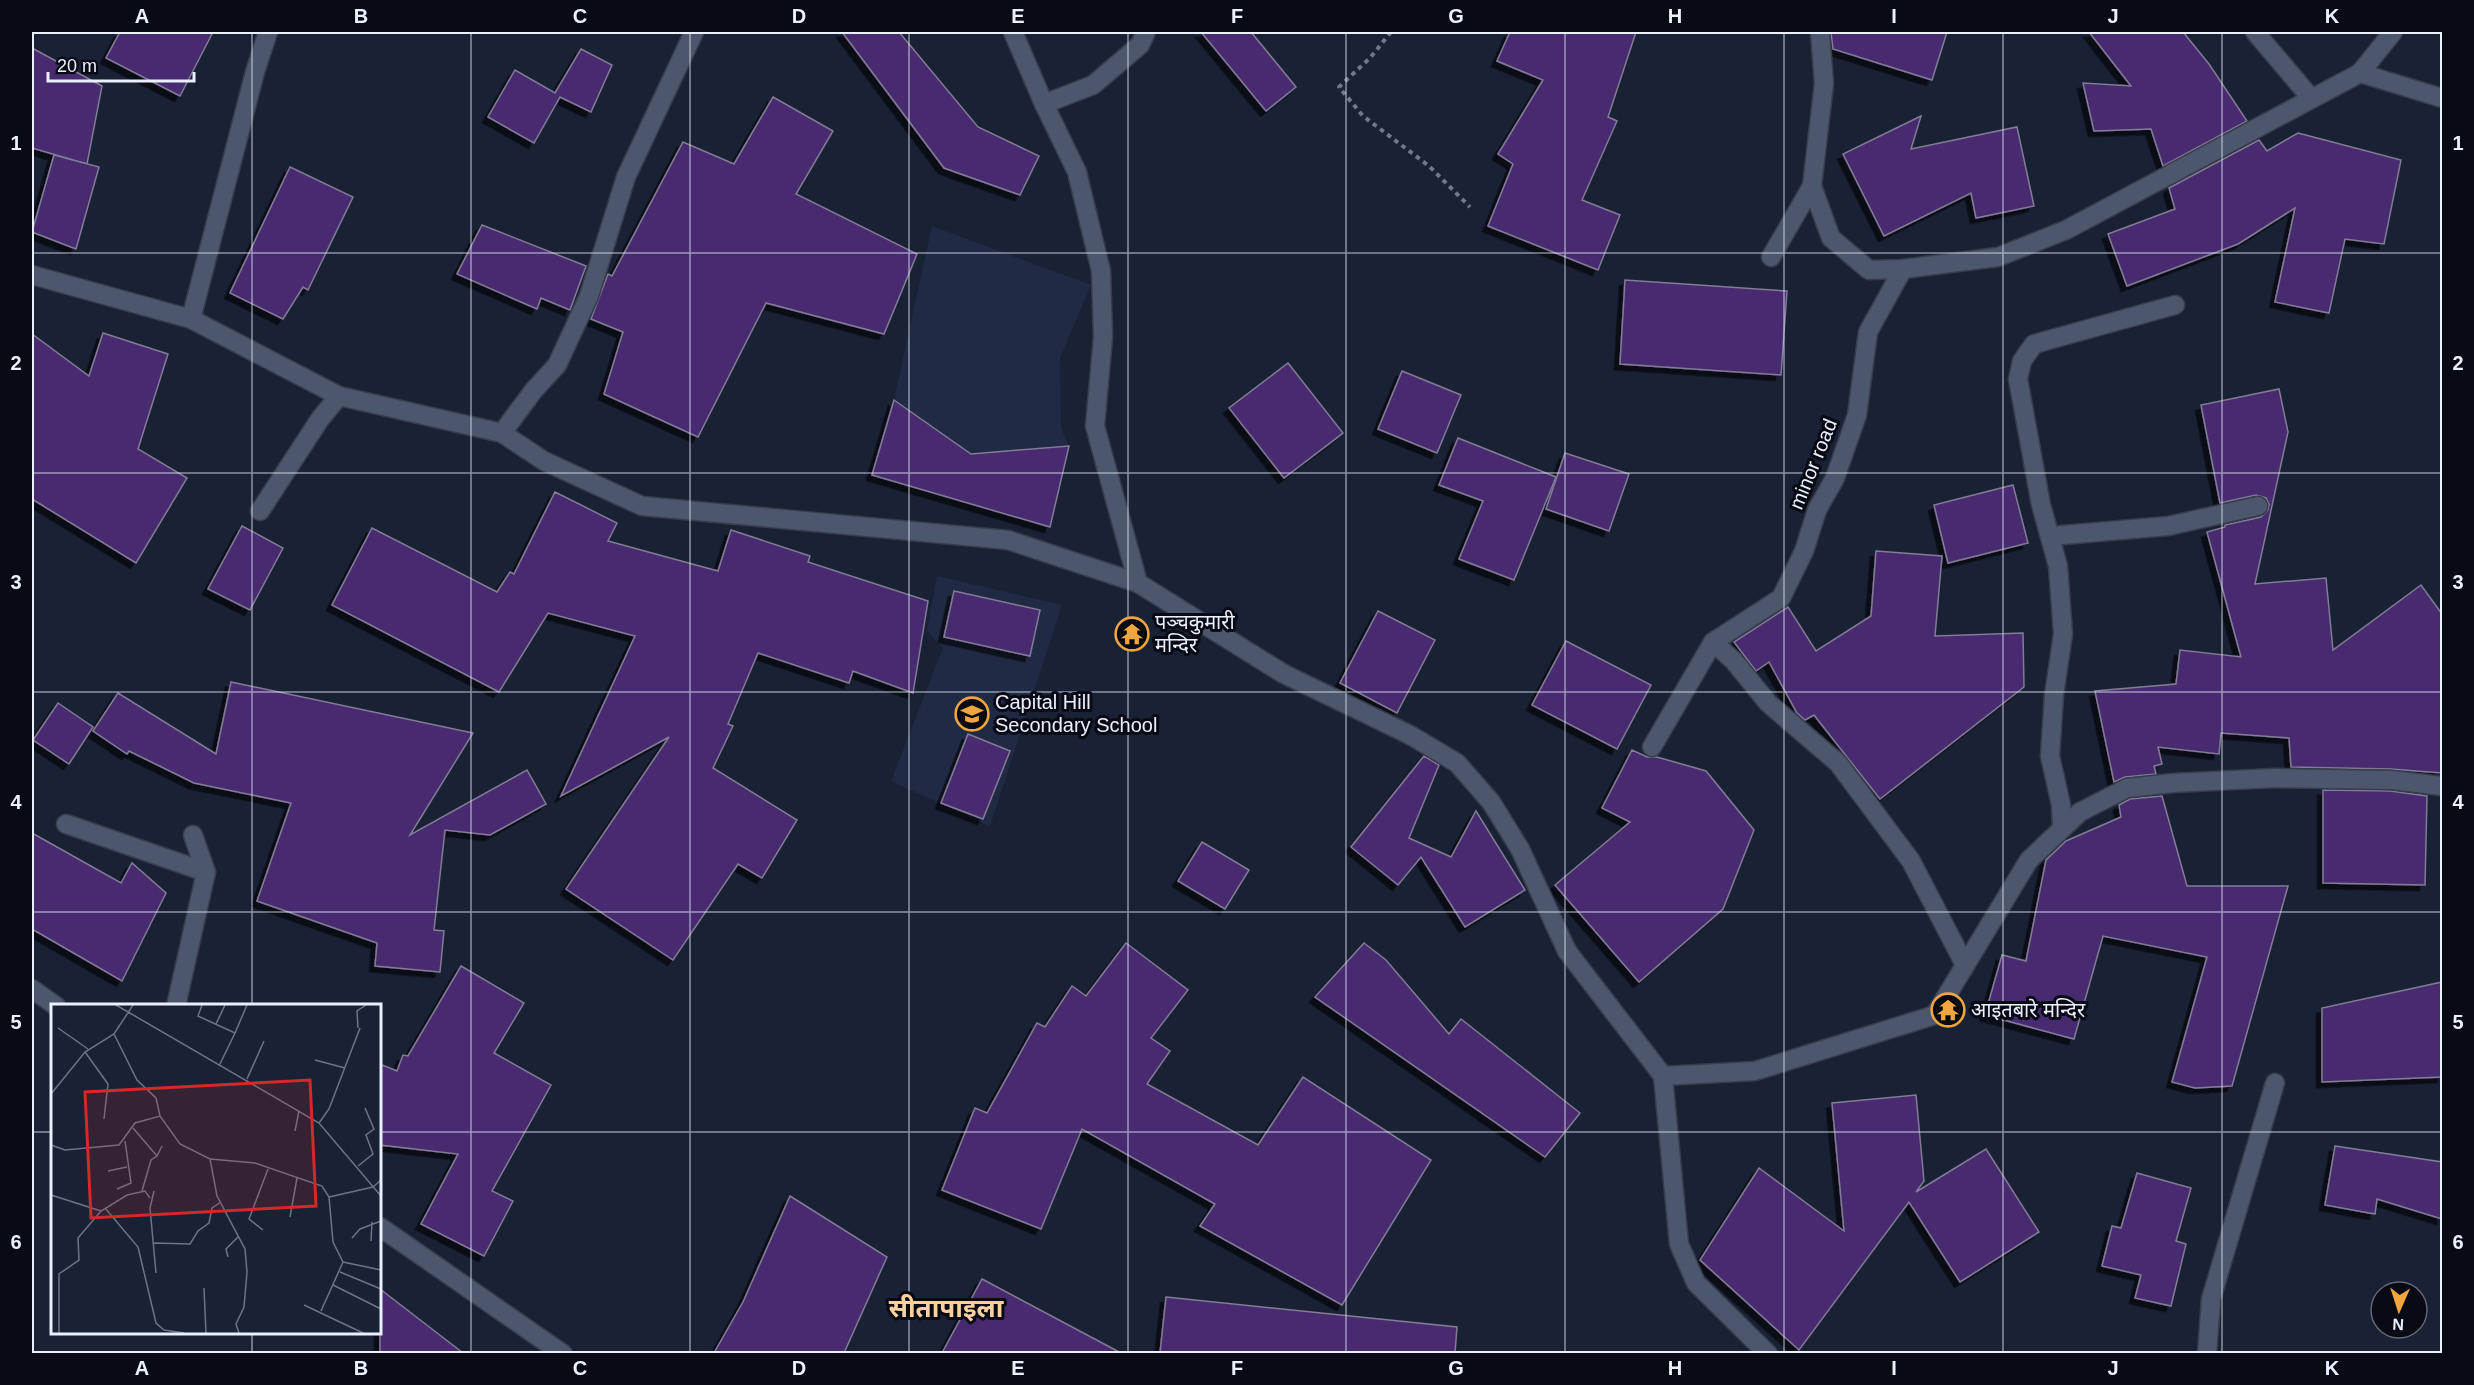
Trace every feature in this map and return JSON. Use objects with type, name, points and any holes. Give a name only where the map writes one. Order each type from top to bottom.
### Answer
[{"type":"street","points":[[191,319],[255,72],[268,32]]},
{"type":"street","points":[[502,433],[534,390],[557,365],[589,296],[626,177],[693,32]]},
{"type":"street","points":[[1013,32],[1077,172],[1101,272],[1103,338],[1095,426],[1138,583]]},
{"type":"street","points":[[1044,104],[1093,85],[1140,45],[1146,32]]},
{"type":"street","points":[[1771,257],[1812,186],[1824,83],[1820,32]]},
{"type":"street","points":[[2255,32],[2311,99]]},
{"type":"street","points":[[1812,186],[1831,238],[1869,270],[1903,269],[1998,257],[2066,230],[2360,73],[2393,32]]},
{"type":"street","points":[[2360,73],[2442,98]]},
{"type":"street","name":"minor road","points":[[1713,642],[1653,747],[1658,737],[1713,642],[1781,598],[1804,551],[1817,510],[1835,478],[1857,415],[1868,332],[1903,269]]},
{"type":"street","points":[[32,275],[191,319],[339,396],[502,433],[544,461],[642,506],[1008,540],[1138,583],[1284,674],[1410,735],[1457,763],[1491,802],[1521,849],[1567,951],[1663,1076],[1679,1244],[1696,1283],[1768,1353]]},
{"type":"street","points":[[2062,828],[2061,805],[2050,756],[2054,695],[2063,634],[2058,566],[2042,505],[2018,379],[2022,361],[2034,344],[2175,305]]},
{"type":"street","points":[[260,511],[320,419],[339,396]]},
{"type":"street","points":[[2051,536],[2168,526],[2258,506]]},
{"type":"street","points":[[1713,642],[1734,661],[1768,703],[1838,763],[1911,861],[1965,965]]},
{"type":"street","points":[[1663,1076],[1755,1071],[1935,1015],[2029,860],[2080,812],[2127,788],[2173,783],[2275,778],[2380,779],[2442,786]]},
{"type":"street","points":[[66,824],[206,873]]},
{"type":"street","points":[[176,1004],[206,873],[193,835]]},
{"type":"street","points":[[32,989],[55,1004]]},
{"type":"street","points":[[2207,1353],[2211,1299],[2275,1083]]},
{"type":"street","points":[[381,1228],[563,1353]]},
{"type":"path","points":[[1391,32],[1370,58],[1339,87],[1363,116],[1429,166],[1470,207]]},
{"type":"shaded area","points":[[932,226],[1091,285],[1060,358],[1061,428],[1069,446],[1050,527],[872,475],[894,400]]},
{"type":"shaded area","name":"Capital Hill Secondary School","points":[[937,576],[1062,605],[990,826],[891,781],[943,648],[927,631]]},
{"type":"building","points":[[120,32],[213,32],[180,96],[106,58]]},
{"type":"building","points":[[842,32],[899,32],[978,127],[1039,156],[1020,195],[944,168]]},
{"type":"building","points":[[1201,32],[1251,32],[1296,87],[1266,111]]},
{"type":"building","points":[[1510,32],[1636,32],[1608,117],[1617,121],[1582,200],[1620,215],[1598,270],[1488,226],[1513,164],[1498,154],[1543,80],[1497,61]]},
{"type":"building","points":[[1831,32],[1947,32],[1932,80],[1833,49]]},
{"type":"building","points":[[2089,32],[2183,32],[2209,64],[2247,121],[2163,166],[2151,129],[2094,131],[2083,83],[2131,86]]},
{"type":"building","points":[[32,48],[102,86],[87,164],[32,148]]},
{"type":"building","points":[[581,49],[612,65],[591,112],[560,97],[534,143],[488,117],[515,70],[555,93]]},
{"type":"building","points":[[773,97],[833,131],[796,194],[917,254],[884,334],[766,303],[698,437],[604,394],[623,332],[591,319],[608,274],[612,276],[683,142],[734,164]]},
{"type":"building","points":[[1921,116],[1911,149],[2017,127],[2034,206],[1976,218],[1971,193],[1884,236],[1843,154]]},
{"type":"building","points":[[2298,133],[2401,160],[2384,244],[2345,239],[2329,313],[2275,302],[2295,208],[2238,244],[2127,286],[2108,234],[2175,209],[2169,188],[2259,140],[2267,151]]},
{"type":"building","points":[[54,155],[99,167],[76,249],[32,232]]},
{"type":"building","points":[[290,167],[353,197],[308,290],[303,287],[283,319],[230,293]]},
{"type":"building","points":[[482,225],[586,266],[570,310],[541,298],[537,309],[457,274]]},
{"type":"building","points":[[1625,280],[1787,291],[1781,375],[1620,364]]},
{"type":"building","points":[[103,333],[168,354],[138,449],[187,478],[136,563],[32,499],[32,334],[89,376]]},
{"type":"building","points":[[1288,363],[1343,433],[1284,478],[1229,408]]},
{"type":"building","points":[[1402,371],[1461,395],[1437,453],[1378,429]]},
{"type":"building","points":[[2279,389],[2288,432],[2255,584],[2326,578],[2333,650],[2421,585],[2442,614],[2442,773],[2391,769],[2291,767],[2289,738],[2221,733],[2219,754],[2158,747],[2162,764],[2154,766],[2156,774],[2125,777],[2114,782],[2095,691],[2176,684],[2180,650],[2241,657],[2207,532],[2225,527],[2225,525],[2261,517],[2268,510],[2269,504],[2266,498],[2256,495],[2220,503],[2201,405]]},
{"type":"building","points":[[894,400],[971,454],[1069,446],[1050,527],[872,475]]},
{"type":"building","points":[[1458,438],[1556,477],[1514,580],[1459,559],[1483,501],[1439,485]]},
{"type":"building","points":[[1565,453],[1629,474],[1609,531],[1546,509]]},
{"type":"building","points":[[2013,485],[2028,543],[1948,563],[1934,505]]},
{"type":"building","points":[[555,492],[617,523],[608,541],[718,571],[731,530],[810,556],[808,562],[928,601],[913,693],[853,671],[849,683],[758,653],[728,724],[733,726],[713,768],[797,820],[762,878],[738,864],[673,960],[566,889],[669,737],[561,796],[635,636],[548,613],[499,692],[332,605],[372,528],[497,592],[510,572],[514,574]]},
{"type":"building","points":[[242,526],[283,548],[250,610],[208,589]]},
{"type":"building","points":[[1876,551],[1942,556],[1935,636],[2023,633],[2024,687],[1880,799],[1814,715],[1805,720],[1797,713],[1769,662],[1756,671],[1734,642],[1788,607],[1816,651],[1871,616]]},
{"type":"building","points":[[954,591],[1040,610],[1030,656],[944,637]]},
{"type":"building","points":[[1378,611],[1435,640],[1397,713],[1340,683]]},
{"type":"building","points":[[1566,641],[1651,685],[1617,749],[1532,705]]},
{"type":"building","points":[[231,682],[473,733],[410,835],[527,770],[546,804],[490,835],[445,830],[434,930],[444,931],[440,972],[375,966],[377,943],[257,901],[291,803],[194,783],[129,751],[127,754],[93,731],[118,693],[216,754]]},
{"type":"building","points":[[58,703],[93,727],[69,764],[33,740]]},
{"type":"building","points":[[968,734],[1010,751],[983,819],[941,803]]},
{"type":"building","points":[[1632,750],[1647,757],[1657,757],[1706,771],[1754,830],[1723,909],[1639,982],[1555,885],[1630,822],[1602,808]]},
{"type":"building","points":[[1424,756],[1439,765],[1409,838],[1451,857],[1476,811],[1525,890],[1465,927],[1421,857],[1398,885],[1351,847]]},
{"type":"building","points":[[2323,790],[2390,791],[2427,796],[2425,885],[2323,883]]},
{"type":"building","points":[[2162,796],[2187,886],[2288,886],[2232,1086],[2195,1088],[2172,1082],[2207,957],[2103,936],[2074,1039],[1985,1015],[2002,955],[2026,961],[2046,860],[2066,841],[2121,817],[2119,805],[2130,799]]},
{"type":"building","points":[[32,833],[121,883],[132,863],[166,893],[122,981],[32,929]]},
{"type":"building","points":[[1202,842],[1249,870],[1225,909],[1178,881]]},
{"type":"building","points":[[1126,943],[1188,990],[1151,1038],[1170,1051],[1147,1084],[1258,1145],[1303,1077],[1431,1160],[1342,1305],[1200,1226],[1215,1204],[1082,1129],[1041,1229],[942,1190],[975,1108],[987,1113],[1037,1023],[1045,1027],[1072,986],[1086,996]]},
{"type":"building","points":[[1364,943],[1386,960],[1449,1034],[1461,1019],[1580,1113],[1545,1157],[1315,997]]},
{"type":"building","points":[[461,966],[524,1003],[494,1053],[551,1085],[492,1191],[513,1201],[484,1256],[421,1224],[458,1154],[381,1145],[381,1064],[397,1071],[403,1055],[408,1056]]},
{"type":"building","points":[[2442,982],[2442,1077],[2322,1082],[2322,1008]]},
{"type":"building","points":[[1916,1095],[1924,1181],[1916,1192],[1986,1149],[2039,1232],[1960,1282],[1909,1202],[1799,1350],[1700,1260],[1759,1168],[1844,1231],[1832,1103]]},
{"type":"building","points":[[2335,1146],[2442,1162],[2442,1219],[2377,1199],[2375,1214],[2325,1205]]},
{"type":"building","points":[[2137,1173],[2191,1188],[2176,1241],[2186,1244],[2171,1306],[2135,1298],[2141,1275],[2102,1266],[2112,1226],[2121,1228]]},
{"type":"building","points":[[790,1196],[887,1257],[844,1353],[714,1353],[743,1302]]},
{"type":"building","points":[[982,1279],[1121,1353],[942,1353]]},
{"type":"building","points":[[381,1290],[463,1353],[380,1353]]},
{"type":"building","points":[[1166,1297],[1457,1327],[1455,1353],[1160,1353]]},
{"type":"place","name":"पञ्चकुमारी मन्दिर","points":[[1132,634]]},
{"type":"place","name":"Capital Hill Secondary School","points":[[972,714]]},
{"type":"place","name":"आइतबारे मन्दिर","points":[[1948,1010]]},
{"type":"district","name":"सीतापाइला","points":[[946,1308]]}]
